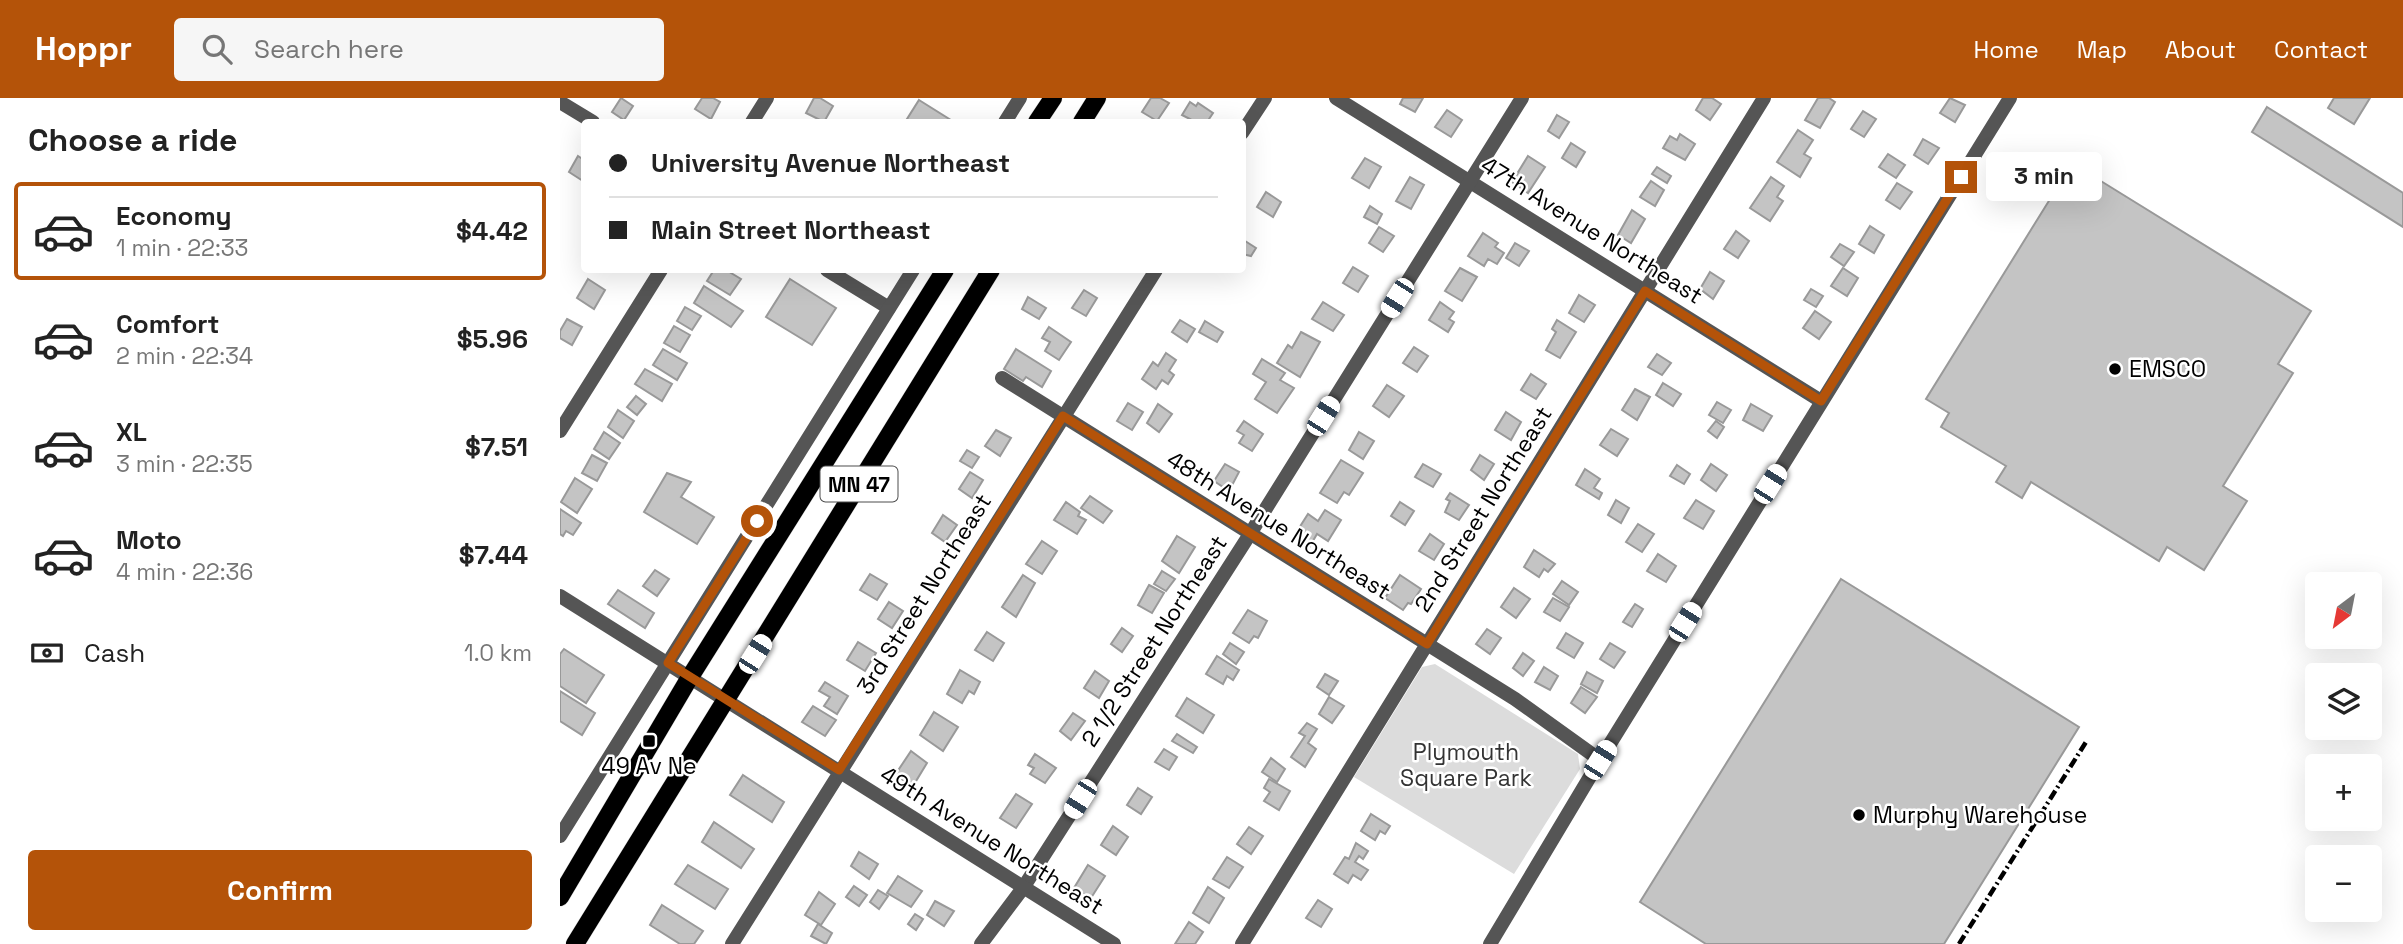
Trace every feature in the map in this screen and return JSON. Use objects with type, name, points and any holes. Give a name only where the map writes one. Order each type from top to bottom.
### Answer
[{"type":"main road","points":[[1039,119],[1053,98]]},
{"type":"main road","points":[[1084,119],[1097,98]]},
{"type":"main road","name":"MN 47","points":[[560,897],[691,677],[943,273]]},
{"type":"main road","name":"MN 47","points":[[575,944],[989,273]]},
{"type":"street","points":[[754,119],[767,98]]},
{"type":"street","points":[[1007,119],[1020,98]]},
{"type":"street","points":[[1246,127],[1265,98]]},
{"type":"street","name":"47th Avenue Northeast","points":[[1336,98],[1470,179],[1821,401]]},
{"type":"street","name":"2 1/2 Street Northeast","points":[[981,944],[1023,888],[1250,534],[1522,98]]},
{"type":"street","name":"2nd Street Northeast","points":[[1242,944],[1764,98]]},
{"type":"street","points":[[1490,944],[1600,760],[2010,98]]},
{"type":"street","points":[[560,102],[588,119]]},
{"type":"street","points":[[560,431],[659,273]]},
{"type":"street","points":[[832,273],[889,308]]},
{"type":"street","points":[[560,836],[911,273]]},
{"type":"street","name":"3rd Street Northeast","points":[[732,944],[1154,273]]},
{"type":"street","name":"48th Avenue Northeast","points":[[1002,378],[1515,699],[1600,760]]},
{"type":"street","name":"49th Avenue Northeast","points":[[560,596],[1114,944]]},
{"type":"green space","name":"Plymouth Square Park","points":[[1435,664],[1578,754],[1580,769],[1514,874],[1354,777],[1422,667]]},
{"type":"building","points":[[621,98],[633,106],[625,119],[612,112]]},
{"type":"building","points":[[702,98],[713,98],[720,102],[711,119],[695,109]]},
{"type":"building","points":[[814,98],[820,98],[833,106],[826,119],[818,119],[806,113]]},
{"type":"building","points":[[1151,98],[1160,98],[1169,103],[1158,119],[1142,112]]},
{"type":"building","points":[[1403,98],[1423,98],[1415,112],[1400,104]]},
{"type":"building","points":[[1703,98],[1712,98],[1721,104],[1710,120],[1696,110]]},
{"type":"building","points":[[1818,98],[1829,98],[1835,102],[1820,128],[1805,120]]},
{"type":"building","points":[[1950,98],[1965,105],[1955,122],[1940,113]]},
{"type":"building","points":[[2334,98],[2370,98],[2354,124],[2328,108]]},
{"type":"building","points":[[919,100],[949,119],[907,119]]},
{"type":"building","points":[[1190,102],[1196,106],[1198,103],[1213,113],[1209,119],[1190,119],[1182,115]]},
{"type":"building","points":[[2267,107],[2403,193],[2403,227],[2252,132]]},
{"type":"building","points":[[1447,110],[1462,120],[1451,137],[1435,127]]},
{"type":"building","points":[[1863,111],[1876,119],[1864,137],[1851,129]]},
{"type":"building","points":[[1557,115],[1569,122],[1559,138],[1548,131]]},
{"type":"building","points":[[1798,130],[1813,140],[1804,154],[1811,158],[1800,177],[1777,162]]},
{"type":"building","points":[[1680,134],[1695,144],[1685,160],[1663,148],[1670,136],[1677,140]]},
{"type":"building","points":[[1923,139],[1939,148],[1928,164],[1914,155]]},
{"type":"building","points":[[1571,143],[1585,152],[1576,167],[1562,158]]},
{"type":"building","points":[[1888,154],[1905,165],[1896,178],[1879,167]]},
{"type":"building","points":[[578,156],[581,158],[581,180],[569,172]]},
{"type":"building","points":[[1528,156],[1545,167],[1528,193],[1512,182]]},
{"type":"building","points":[[1365,158],[1381,167],[1369,188],[1352,178]]},
{"type":"building","points":[[1657,167],[1671,176],[1667,183],[1652,174]]},
{"type":"building","name":"EMSCO","points":[[2065,175],[2089,189],[2096,178],[2311,311],[2278,364],[2293,373],[2223,486],[2247,501],[2204,570],[2167,547],[2159,561],[2031,482],[2022,498],[1996,482],[2006,466],[1941,427],[1949,413],[1926,399]]},
{"type":"building","points":[[1410,177],[1424,185],[1411,209],[1396,201]]},
{"type":"building","points":[[1771,177],[1784,186],[1777,197],[1783,201],[1770,221],[1750,208]]},
{"type":"building","points":[[1651,181],[1664,190],[1655,206],[1640,197]]},
{"type":"building","points":[[1897,183],[1912,192],[1900,209],[1886,200]]},
{"type":"building","points":[[1266,192],[1281,202],[1273,217],[1257,207]]},
{"type":"building","points":[[1370,206],[1382,214],[1377,224],[1364,217]]},
{"type":"building","points":[[1632,210],[1645,219],[1631,243],[1618,235]]},
{"type":"building","points":[[1870,226],[1884,235],[1874,253],[1859,244]]},
{"type":"building","points":[[1379,227],[1394,236],[1383,252],[1369,243]]},
{"type":"building","points":[[1736,231],[1749,241],[1738,258],[1724,249]]},
{"type":"building","points":[[1483,233],[1498,243],[1495,247],[1504,253],[1497,264],[1488,259],[1484,266],[1468,256]]},
{"type":"building","points":[[1246,242],[1256,248],[1251,256],[1246,255]]},
{"type":"building","points":[[1515,243],[1529,251],[1519,266],[1506,258]]},
{"type":"building","points":[[1840,244],[1854,252],[1844,266],[1831,257]]},
{"type":"building","points":[[1353,267],[1368,276],[1358,292],[1343,283]]},
{"type":"building","points":[[1460,268],[1477,277],[1462,301],[1445,291]]},
{"type":"building","points":[[1843,268],[1858,278],[1847,296],[1831,286]]},
{"type":"building","points":[[1710,272],[1724,281],[1713,299],[1700,289]]},
{"type":"building","points":[[712,273],[731,273],[741,279],[730,295],[707,281]]},
{"type":"building","points":[[588,279],[605,290],[594,309],[577,298]]},
{"type":"building","points":[[790,279],[836,308],[812,345],[766,317]]},
{"type":"building","points":[[704,286],[743,311],[731,327],[694,303]]},
{"type":"building","points":[[1811,289],[1823,296],[1816,307],[1804,300]]},
{"type":"building","points":[[1084,290],[1097,298],[1086,316],[1072,308]]},
{"type":"building","points":[[1579,295],[1595,305],[1584,322],[1569,313]]},
{"type":"building","points":[[1028,297],[1046,308],[1039,319],[1022,309]]},
{"type":"building","points":[[1323,302],[1344,315],[1333,331],[1312,319]]},
{"type":"building","points":[[1440,302],[1454,312],[1449,319],[1454,322],[1448,332],[1429,320]]},
{"type":"building","points":[[685,307],[701,316],[692,330],[677,321]]},
{"type":"building","points":[[1815,311],[1831,322],[1819,339],[1803,328]]},
{"type":"building","points":[[567,319],[582,327],[572,345],[560,338],[560,331]]},
{"type":"building","points":[[1180,320],[1195,329],[1187,342],[1172,332]]},
{"type":"building","points":[[1557,320],[1576,332],[1560,358],[1546,350],[1556,332],[1552,329]]},
{"type":"building","points":[[1205,321],[1223,332],[1217,342],[1199,332]]},
{"type":"building","points":[[674,326],[690,335],[680,352],[664,343]]},
{"type":"building","points":[[1049,327],[1071,342],[1059,360],[1045,351],[1050,342],[1042,338]]},
{"type":"building","points":[[1301,332],[1320,342],[1300,377],[1277,363],[1288,345],[1292,348]]},
{"type":"building","points":[[1414,347],[1428,356],[1417,372],[1403,363]]},
{"type":"building","points":[[663,349],[687,363],[677,380],[653,365]]},
{"type":"building","points":[[1016,349],[1051,371],[1042,387],[1026,377],[1023,381],[1004,369]]},
{"type":"building","points":[[1166,353],[1176,360],[1169,371],[1174,375],[1168,384],[1162,380],[1156,389],[1142,379],[1153,362],[1158,366]]},
{"type":"building","points":[[1657,354],[1671,363],[1662,375],[1648,367]]},
{"type":"building","points":[[1262,359],[1285,373],[1280,380],[1294,388],[1277,413],[1255,399],[1266,382],[1253,374]]},
{"type":"building","points":[[645,369],[672,384],[662,401],[635,384]]},
{"type":"building","points":[[1531,374],[1546,384],[1536,399],[1521,390]]},
{"type":"building","points":[[1663,383],[1681,394],[1673,406],[1656,395]]},
{"type":"building","points":[[1387,385],[1404,396],[1389,417],[1373,406]]},
{"type":"building","points":[[1635,389],[1650,397],[1637,420],[1622,410]]},
{"type":"building","points":[[636,396],[646,404],[637,415],[627,407]]},
{"type":"building","points":[[1717,402],[1731,410],[1723,423],[1709,415]]},
{"type":"building","points":[[1128,403],[1143,412],[1132,430],[1117,421]]},
{"type":"building","points":[[1158,404],[1172,414],[1159,432],[1147,423]]},
{"type":"building","points":[[1751,404],[1772,416],[1763,431],[1743,420]]},
{"type":"building","points":[[618,410],[634,421],[623,438],[608,427]]},
{"type":"building","points":[[1506,412],[1521,422],[1511,440],[1495,430]]},
{"type":"building","points":[[1244,421],[1263,434],[1252,451],[1239,443],[1244,435],[1237,431]]},
{"type":"building","points":[[1716,421],[1724,427],[1717,438],[1708,431]]},
{"type":"building","points":[[1611,429],[1628,439],[1617,456],[1600,445]]},
{"type":"building","points":[[996,430],[1011,438],[1000,456],[985,446]]},
{"type":"building","points":[[604,432],[620,443],[609,459],[594,449]]},
{"type":"building","points":[[1359,432],[1374,441],[1363,459],[1349,450]]},
{"type":"building","points":[[967,450],[979,457],[972,468],[960,461]]},
{"type":"building","points":[[592,455],[607,463],[597,481],[582,473]]},
{"type":"building","points":[[1480,455],[1494,464],[1484,480],[1471,470]]},
{"type":"building","points":[[1341,460],[1363,473],[1349,495],[1344,492],[1337,503],[1320,493]]},
{"type":"building","points":[[1225,464],[1239,472],[1229,491],[1214,481]]},
{"type":"building","points":[[1423,464],[1441,474],[1433,487],[1415,477]]},
{"type":"building","points":[[1711,464],[1727,475],[1716,491],[1701,480]]},
{"type":"building","points":[[1677,465],[1690,474],[1684,484],[1670,476]]},
{"type":"building","points":[[1585,469],[1600,479],[1594,488],[1602,493],[1599,499],[1576,485]]},
{"type":"building","points":[[970,472],[983,480],[972,498],[959,489]]},
{"type":"building","points":[[667,473],[691,482],[681,497],[714,517],[697,544],[644,512]]},
{"type":"building","points":[[575,478],[592,489],[577,513],[561,502]]},
{"type":"building","points":[[1450,493],[1469,505],[1459,520],[1445,512],[1450,501],[1446,499]]},
{"type":"building","points":[[1090,496],[1112,511],[1103,523],[1081,508]]},
{"type":"building","points":[[1616,500],[1629,508],[1621,523],[1608,515]]},
{"type":"building","points":[[1696,500],[1714,511],[1703,529],[1684,518]]},
{"type":"building","points":[[1066,502],[1080,512],[1078,516],[1086,520],[1077,534],[1054,520]]},
{"type":"building","points":[[1400,502],[1414,511],[1405,525],[1391,516]]},
{"type":"building","points":[[560,509],[581,523],[573,535],[566,531],[563,536],[560,534]]},
{"type":"building","points":[[1325,510],[1341,520],[1328,541],[1317,534],[1310,546],[1294,536],[1308,514],[1318,521]]},
{"type":"building","points":[[943,515],[957,525],[945,542],[932,533]]},
{"type":"building","points":[[1638,524],[1654,534],[1642,552],[1626,542]]},
{"type":"building","points":[[1430,534],[1444,544],[1434,560],[1419,551]]},
{"type":"building","points":[[1177,536],[1195,547],[1179,573],[1162,561]]},
{"type":"building","points":[[1042,541],[1057,551],[1042,574],[1026,564]]},
{"type":"building","points":[[1534,550],[1555,564],[1548,572],[1544,569],[1539,577],[1524,567]]},
{"type":"building","points":[[1658,554],[1676,566],[1666,582],[1647,571]]},
{"type":"building","points":[[655,570],[669,579],[657,596],[643,586]]},
{"type":"building","points":[[1162,571],[1175,579],[1166,591],[1154,584]]},
{"type":"building","points":[[870,574],[887,584],[877,600],[860,590]]},
{"type":"building","points":[[1023,575],[1035,583],[1016,617],[1002,607]]},
{"type":"building","points":[[1400,575],[1421,589],[1411,604],[1408,603],[1403,610],[1385,598]]},
{"type":"building","name":"Murphy Warehouse","points":[[1841,579],[2079,727],[1944,944],[1706,944],[1640,902]]},
{"type":"building","points":[[1562,581],[1578,592],[1569,605],[1553,594]]},
{"type":"building","points":[[1149,585],[1164,593],[1152,613],[1138,605]]},
{"type":"building","points":[[1514,588],[1530,599],[1516,618],[1501,607]]},
{"type":"building","points":[[618,590],[654,613],[645,628],[608,604]]},
{"type":"building","points":[[1553,598],[1569,607],[1560,621],[1544,612]]},
{"type":"building","points":[[889,602],[903,611],[892,628],[878,619]]},
{"type":"building","points":[[1635,604],[1643,609],[1632,627],[1623,622]]},
{"type":"building","points":[[1248,610],[1267,621],[1258,638],[1254,636],[1249,643],[1233,633]]},
{"type":"building","points":[[1122,628],[1133,636],[1122,652],[1111,644]]},
{"type":"building","points":[[1487,629],[1501,638],[1490,654],[1476,644]]},
{"type":"building","points":[[987,632],[1004,643],[993,661],[975,650]]},
{"type":"building","points":[[1566,633],[1583,643],[1574,658],[1557,648]]},
{"type":"building","points":[[858,642],[876,653],[865,671],[847,660]]},
{"type":"building","points":[[1230,643],[1244,652],[1236,664],[1223,654]]},
{"type":"building","points":[[1610,643],[1625,652],[1614,668],[1600,659]]},
{"type":"building","points":[[564,649],[604,675],[586,703],[560,686],[560,654]]},
{"type":"building","points":[[1523,653],[1534,661],[1523,676],[1513,668]]},
{"type":"building","points":[[1217,656],[1239,670],[1233,680],[1227,676],[1223,684],[1206,674]]},
{"type":"building","points":[[1544,667],[1558,676],[1550,690],[1535,682]]},
{"type":"building","points":[[960,670],[980,682],[974,694],[969,691],[962,703],[947,694]]},
{"type":"building","points":[[1095,671],[1109,681],[1099,698],[1084,688]]},
{"type":"building","points":[[1587,672],[1603,681],[1597,693],[1581,684]]},
{"type":"building","points":[[1325,674],[1338,681],[1329,695],[1317,687]]},
{"type":"building","points":[[825,682],[848,696],[837,714],[824,706],[830,697],[819,691]]},
{"type":"building","points":[[1581,687],[1597,697],[1585,713],[1571,703]]},
{"type":"building","points":[[560,691],[595,713],[582,735],[560,721]]},
{"type":"building","points":[[1329,697],[1344,706],[1332,723],[1319,714]]},
{"type":"building","points":[[1187,698],[1214,715],[1203,733],[1176,716]]},
{"type":"building","points":[[813,706],[836,720],[825,736],[802,722]]},
{"type":"building","points":[[934,712],[958,727],[943,751],[920,735]]},
{"type":"building","points":[[1073,713],[1085,721],[1071,740],[1060,731]]},
{"type":"building","points":[[1307,723],[1317,729],[1308,743],[1316,749],[1305,767],[1291,757],[1305,736],[1299,733]]},
{"type":"building","points":[[1177,734],[1197,747],[1193,753],[1172,741]]},
{"type":"building","points":[[1164,749],[1177,757],[1169,770],[1155,762]]},
{"type":"building","points":[[911,751],[927,763],[913,786],[895,775]]},
{"type":"building","points":[[1035,754],[1056,768],[1045,783],[1030,774],[1034,768],[1028,765]]},
{"type":"building","points":[[1271,758],[1285,769],[1277,782],[1262,772]]},
{"type":"building","points":[[743,775],[784,802],[772,822],[730,795]]},
{"type":"building","points":[[1269,779],[1290,791],[1279,810],[1264,801],[1270,792],[1264,788]]},
{"type":"building","points":[[1138,788],[1152,797],[1141,814],[1127,805]]},
{"type":"building","points":[[1016,794],[1032,804],[1016,828],[1000,818]]},
{"type":"building","points":[[1371,814],[1390,826],[1385,834],[1380,831],[1375,840],[1361,831]]},
{"type":"building","points":[[714,822],[754,849],[741,868],[702,842]]},
{"type":"building","points":[[1113,826],[1128,837],[1116,855],[1101,845]]},
{"type":"building","points":[[1249,827],[1263,836],[1251,854],[1237,844]]},
{"type":"building","points":[[1356,843],[1368,851],[1363,859],[1359,856],[1355,862],[1368,870],[1361,880],[1353,875],[1348,883],[1334,874],[1345,857],[1349,859]]},
{"type":"building","points":[[859,852],[878,864],[869,879],[851,866]]},
{"type":"building","points":[[1227,857],[1243,867],[1229,888],[1213,879]]},
{"type":"building","points":[[688,865],[728,889],[715,909],[675,884]]},
{"type":"building","points":[[1088,865],[1105,876],[1091,898],[1074,888]]},
{"type":"building","points":[[898,876],[922,891],[911,907],[887,893]]},
{"type":"building","points":[[854,886],[867,895],[859,906],[846,897]]},
{"type":"building","points":[[1208,887],[1224,898],[1209,923],[1193,913]]},
{"type":"building","points":[[878,890],[888,896],[879,909],[870,902]]},
{"type":"building","points":[[819,892],[835,904],[821,925],[805,915]]},
{"type":"building","points":[[1318,900],[1332,909],[1321,927],[1306,918]]},
{"type":"building","points":[[935,901],[954,911],[944,926],[927,915]]},
{"type":"building","points":[[662,905],[703,931],[694,944],[680,944],[650,925]]},
{"type":"building","points":[[915,914],[923,919],[916,930],[908,924]]},
{"type":"building","points":[[1189,922],[1203,932],[1195,944],[1175,944]]},
{"type":"building","points":[[818,924],[832,933],[826,944],[811,936]]},
{"type":"railway","points":[[1959,944],[2086,742]]},
{"type":"place","name":"EMSCO","points":[[2115,369]]},
{"type":"place","name":"49 Av Ne","points":[[649,741]]},
{"type":"place","name":"Murphy Warehouse","points":[[1859,815]]},
{"type":"route","points":[[757,521],[668,663],[839,770],[1063,416],[1427,644],[1645,291],[1821,401],[1961,177]]}]
